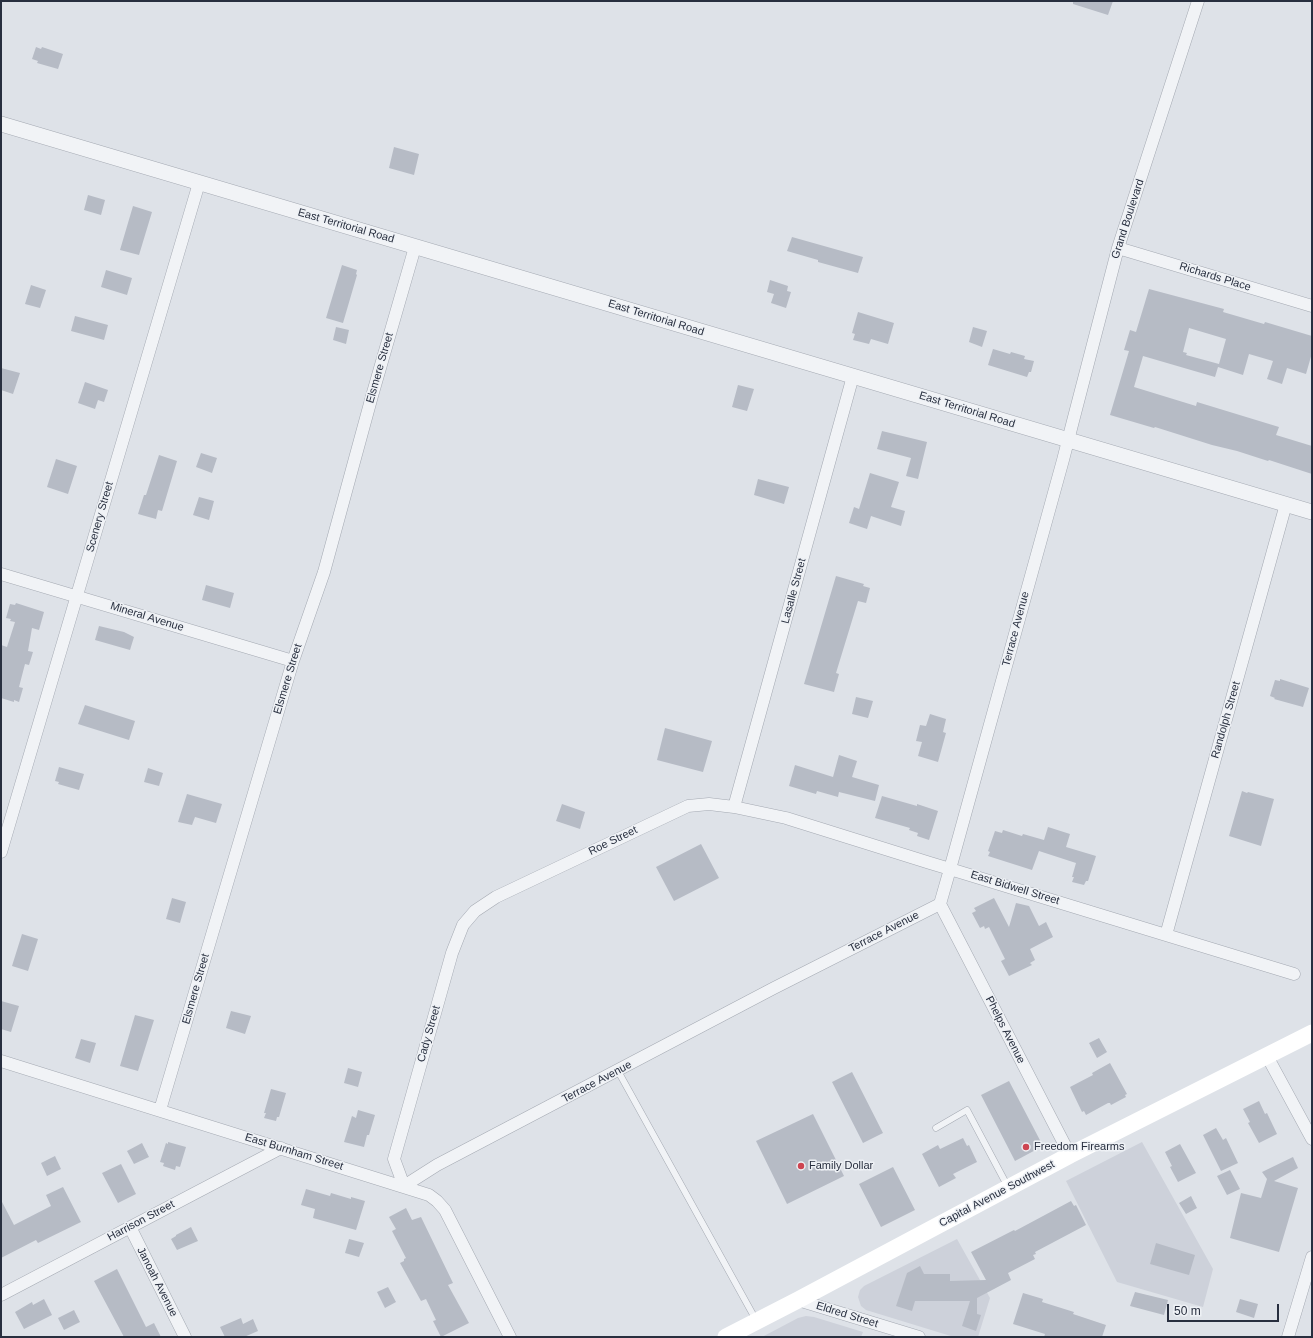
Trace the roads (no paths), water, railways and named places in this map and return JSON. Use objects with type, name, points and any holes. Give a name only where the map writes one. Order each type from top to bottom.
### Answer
[{"type":"main road","name":"Capital Avenue Southwest","points":[[726,1337],[1070,1155],[1312,1033]]},
{"type":"street","name":"Grand Boulevard","points":[[1068,440],[1118,248],[1198,1]]},
{"type":"street","name":"East Territorial Road","points":[[1,124],[1312,512]]},
{"type":"street","name":"Scenery Street","points":[[1,852],[199,182]]},
{"type":"street","name":"Elsmere Street","points":[[160,1110],[292,660],[324,572],[415,246]]},
{"type":"street","name":"Richards Place","points":[[1118,248],[1312,306]]},
{"type":"street","name":"Lasalle Street","points":[[734,806],[853,376]]},
{"type":"street","name":"Terrace Avenue","points":[[404,1186],[437,1165],[774,988],[940,904],[1068,440]]},
{"type":"street","name":"Randolph Street","points":[[1166,935],[1286,504]]},
{"type":"street","name":"Mineral Avenue","points":[[1,574],[292,660]]},
{"type":"street","name":"Roe Street","points":[[496,897],[678,810],[698,804],[734,806]]},
{"type":"street","name":"East Bidwell Street","points":[[734,806],[786,818],[1294,974]]},
{"type":"street","name":"Cady Street","points":[[404,1186],[394,1159],[452,953],[463,925],[476,911],[496,897]]},
{"type":"street","name":"Phelps Avenue","points":[[940,904],[1070,1155]]},
{"type":"street","points":[[1267,1056],[1312,1139]]},
{"type":"street","name":"East Burnham Street","points":[[1,1061],[404,1186],[433,1197],[445,1210],[510,1337]]},
{"type":"street","name":"Harrison Street","points":[[1,1294],[281,1148]]},
{"type":"street","name":"Janoah Avenue","points":[[130,1227],[185,1337]]},
{"type":"street","points":[[1288,1337],[1312,1257]]},
{"type":"street","name":"Eldred Street","points":[[798,1300],[919,1337]]},
{"type":"lane","points":[[618,1071],[757,1321]]},
{"type":"lane","points":[[936,1128],[967,1110],[1009,1188]]},
{"type":"place","name":"Freedom Firearms","points":[[1026,1147]]},
{"type":"place","name":"Family Dollar","points":[[801,1166]]}]
